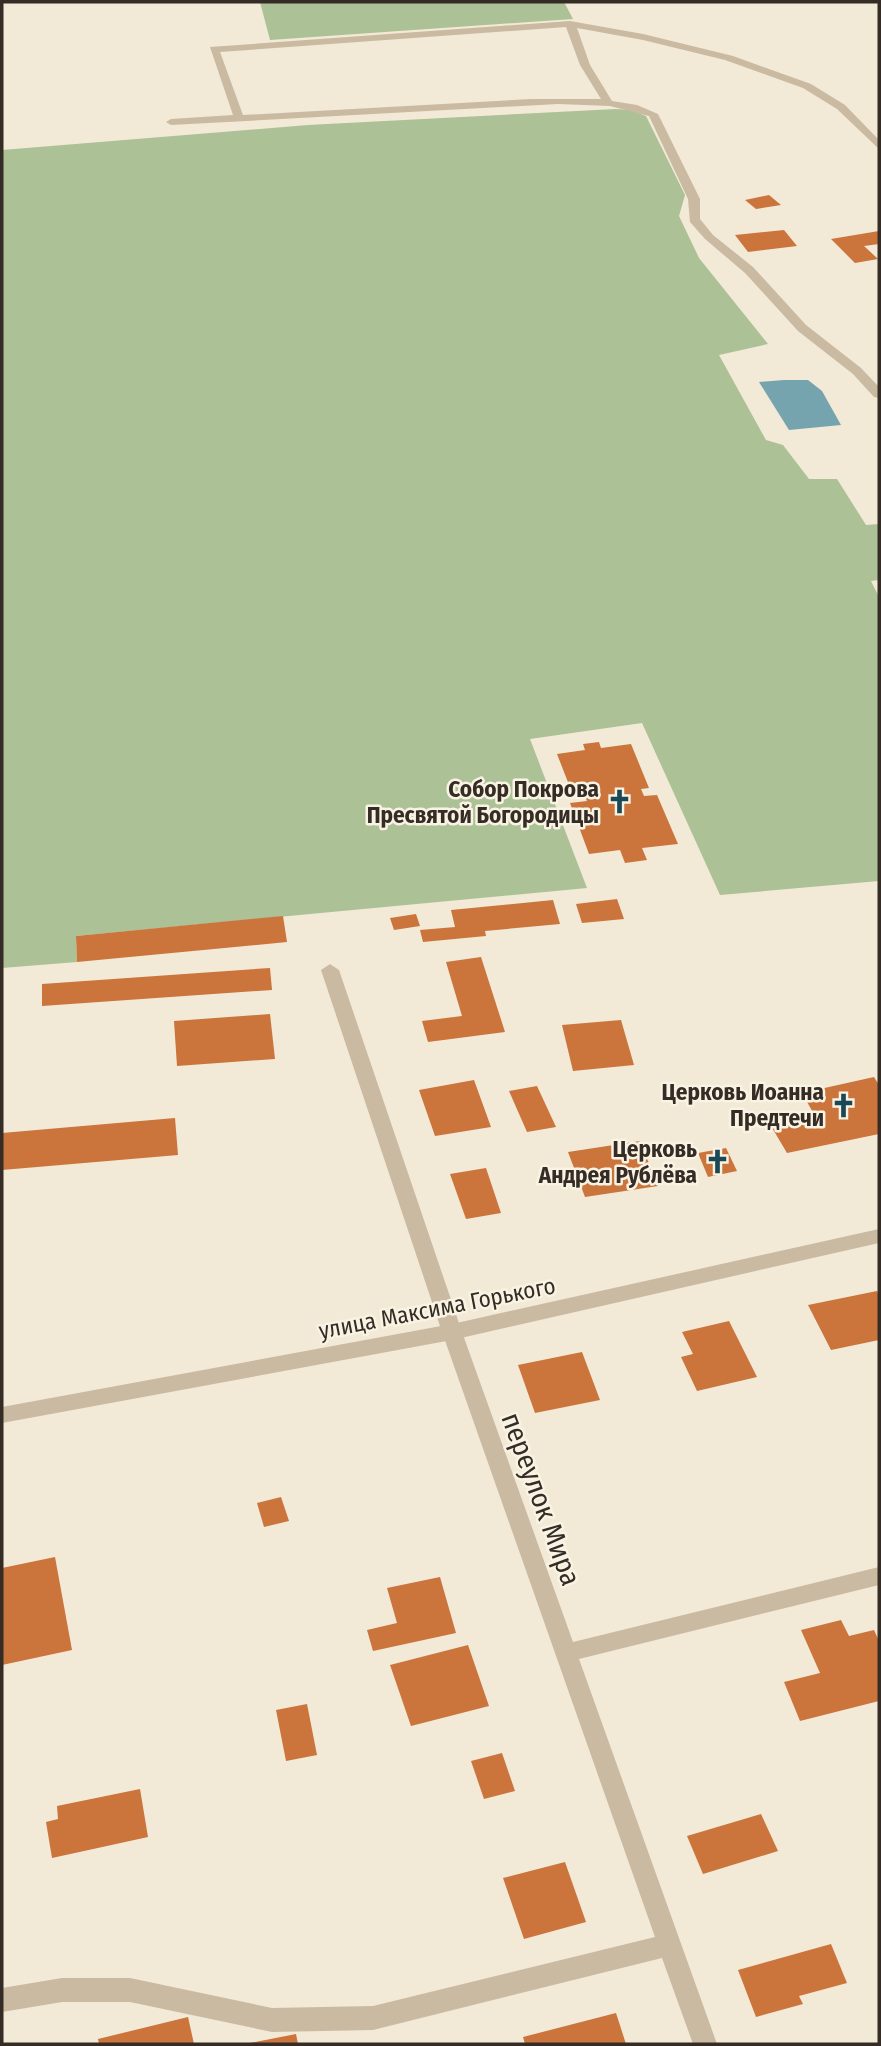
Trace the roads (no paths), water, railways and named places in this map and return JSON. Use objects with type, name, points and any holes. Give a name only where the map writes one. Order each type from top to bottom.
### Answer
[{"type":"street","points":[[570,24],[585,65],[608,102]]},
{"type":"street","points":[[239,118],[214,49],[570,24],[643,37],[729,58],[807,86],[841,107],[879,146]]},
{"type":"street","points":[[171,122],[608,102],[638,107],[653,114],[694,200],[694,220],[709,237],[749,270],[802,328],[857,370],[879,394]]},
{"type":"street","name":"переулок Мира","points":[[330,970],[452,1332],[705,2044]]},
{"type":"street","name":"улица Максима Горького","points":[[2,1415],[452,1332],[879,1236]]},
{"type":"street","points":[[567,1653],[879,1576]]},
{"type":"street","points":[[2,2000],[62,1990],[130,1990],[272,2020],[373,2018],[671,1944]]},
{"type":"water","points":[[808,380],[822,391],[841,425],[789,430],[759,382]]},
{"type":"place","name":"Собор Покрова Пресвятой Богородицы","points":[[619,802]]},
{"type":"place","name":"Церковь Иоанна Предтечи","points":[[844,1105]]},
{"type":"place","name":"Церковь Андрея Рублёва","points":[[717,1162]]}]
